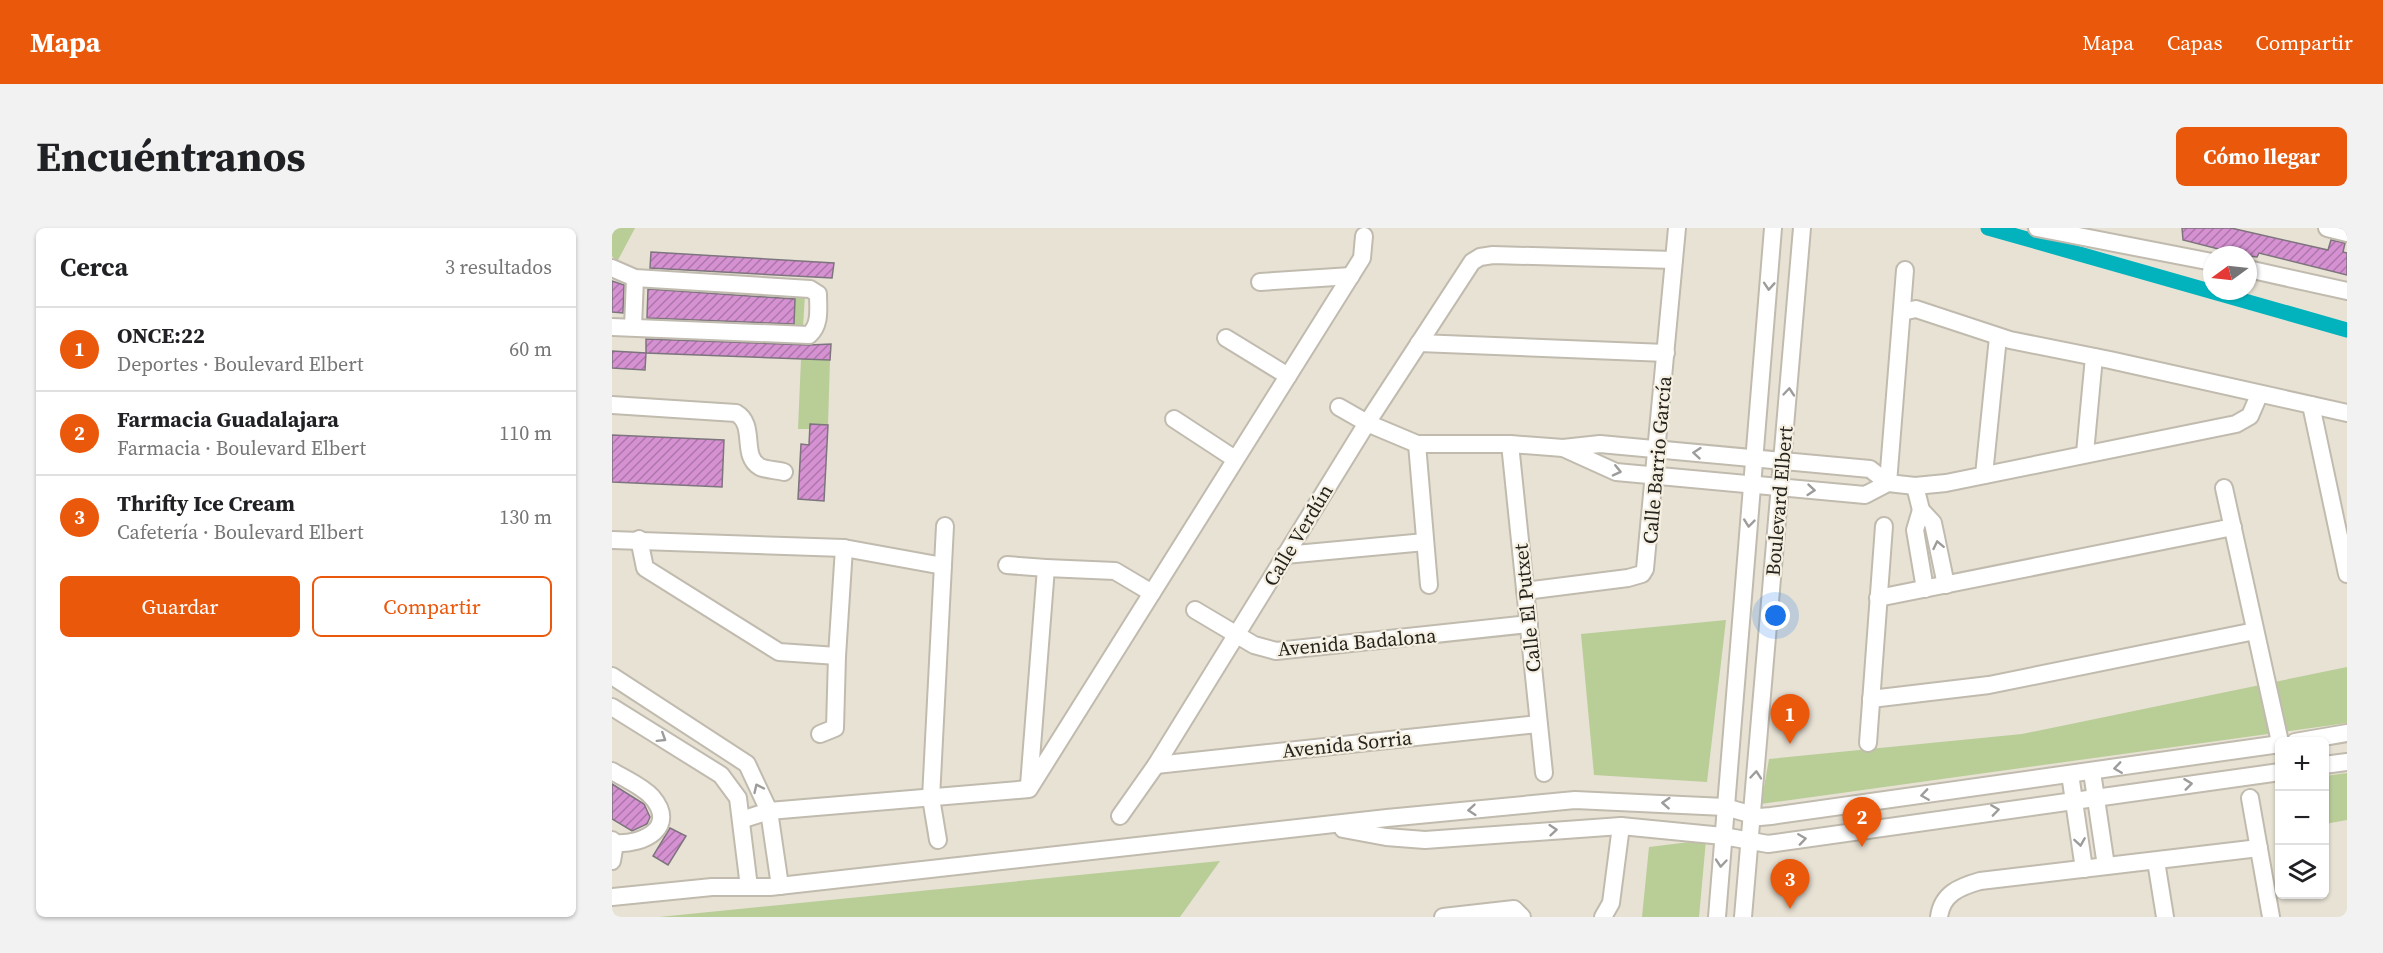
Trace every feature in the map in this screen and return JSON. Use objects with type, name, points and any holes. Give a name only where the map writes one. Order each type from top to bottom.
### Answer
[{"type":"street","name":"Calle Barrio García","points":[[1525,591],[1628,578],[1641,574],[1648,563],[1677,228]]},
{"type":"street","name":"Boulevard Elbert","points":[[1717,917],[1773,228]]},
{"type":"street","name":"Boulevard Elbert","points":[[1743,917],[1802,228]]},
{"type":"street","points":[[2037,228],[2203,260]]},
{"type":"street","points":[[2327,228],[2347,233]]},
{"type":"street","points":[[1029,789],[1362,258],[1364,236]]},
{"type":"street","name":"Calle Verdún","points":[[1120,816],[1156,765],[1367,423],[1467,268],[1480,257],[1674,260]]},
{"type":"street","points":[[612,268],[635,278],[810,289],[818,294],[815,330],[809,335],[612,327]]},
{"type":"street","points":[[1888,483],[1905,270]]},
{"type":"street","points":[[2257,271],[2347,291]]},
{"type":"street","points":[[1260,282],[1351,276]]},
{"type":"street","points":[[633,327],[635,278]]},
{"type":"street","points":[[1902,312],[1916,309],[1998,337],[2347,413]]},
{"type":"street","points":[[1984,475],[1998,337]]},
{"type":"street","points":[[1226,338],[1288,376]]},
{"type":"street","points":[[1419,343],[1666,353]]},
{"type":"street","points":[[2085,453],[2094,357]]},
{"type":"street","points":[[1339,407],[1367,423],[1417,444],[1510,444],[1563,448],[1600,444],[1870,469],[1888,483],[1916,486],[1984,475],[2236,424],[2250,416],[2259,395]]},
{"type":"street","points":[[612,405],[736,413],[747,423],[754,460],[759,467],[783,472]]},
{"type":"street","points":[[2311,405],[2347,574]]},
{"type":"street","points":[[1174,419],[1235,459]]},
{"type":"street","points":[[1417,444],[1429,585]]},
{"type":"street","name":"Calle El Putxet","points":[[1510,444],[1544,773]]},
{"type":"street","points":[[1563,448],[1617,472],[1865,495],[1888,483]]},
{"type":"street","points":[[1916,486],[1921,510],[1915,530],[1925,589]]},
{"type":"street","points":[[2224,488],[2279,737]]},
{"type":"street","points":[[1921,510],[1933,524],[1946,585]]},
{"type":"street","points":[[938,840],[931,798],[945,526]]},
{"type":"street","points":[[1868,743],[1884,526]]},
{"type":"street","points":[[1878,598],[2233,527]]},
{"type":"street","points":[[612,540],[639,539],[844,548],[942,566]]},
{"type":"street","points":[[639,539],[645,568],[759,641],[779,652],[837,656]]},
{"type":"street","points":[[1285,555],[1425,542]]},
{"type":"street","points":[[820,734],[836,728],[837,656],[844,548]]},
{"type":"street","points":[[1007,565],[1115,571],[1152,593]]},
{"type":"street","points":[[1029,789],[1046,568]]},
{"type":"street","name":"Avenida Badalona","points":[[1195,610],[1254,645],[1276,651],[1529,624]]},
{"type":"street","points":[[1871,699],[1989,685],[2255,631]]},
{"type":"street","points":[[612,676],[747,764],[769,811],[780,886]]},
{"type":"street","points":[[612,707],[721,775],[738,798],[749,887]]},
{"type":"street","name":"Avenida Sorria","points":[[1156,765],[1538,723]]},
{"type":"street","points":[[2325,737],[2347,734]]},
{"type":"street","points":[[612,897],[663,891],[780,886],[1387,818],[1575,801],[1725,807],[1752,815],[1771,816],[2092,772],[2275,744]]},
{"type":"street","points":[[2329,764],[2347,762]]},
{"type":"street","points":[[612,771],[650,794],[658,804],[660,816],[658,827],[651,837],[631,843],[614,841],[612,861]]},
{"type":"street","points":[[2092,772],[2106,866]]},
{"type":"street","points":[[1328,826],[1386,837],[1462,839],[1621,826],[1724,836],[1768,844],[2275,772]]},
{"type":"street","points":[[2070,774],[2084,868]]},
{"type":"street","points":[[741,820],[769,811],[1029,789]]},
{"type":"street","points":[[2250,798],[2271,917]]},
{"type":"street","points":[[1386,837],[1379,827],[1387,818]]},
{"type":"street","points":[[1610,912],[1621,826]]},
{"type":"street","points":[[1939,917],[1944,900],[1964,886],[1980,881],[2259,848]]},
{"type":"street","points":[[2156,861],[2165,917]]},
{"type":"street","points":[[1443,917],[1514,909],[1522,917]]},
{"type":"green space","points":[[612,228],[635,228],[617,262],[612,256]]},
{"type":"green space","points":[[795,295],[805,295],[803,327],[794,326]]},
{"type":"green space","points":[[801,359],[830,360],[828,425],[811,424],[810,429],[798,429]]},
{"type":"green space","points":[[1726,620],[1707,782],[1594,775],[1581,634]]},
{"type":"green space","points":[[2347,667],[2347,723],[1761,804],[1769,759],[2022,734]]},
{"type":"green space","points":[[2347,773],[2347,820],[2329,823],[2329,775]]},
{"type":"green space","points":[[1706,840],[1699,917],[1642,917],[1649,847]]},
{"type":"green space","points":[[1220,861],[1180,917],[659,917]]},
{"type":"building","points":[[2182,228],[2231,228],[2328,250],[2331,240],[2345,243],[2343,252],[2347,253],[2347,275],[2259,253],[2257,257],[2257,246],[2207,246],[2183,240]]},
{"type":"building","points":[[651,252],[834,263],[832,278],[650,268]]},
{"type":"building","points":[[612,281],[624,285],[623,313],[612,312]]},
{"type":"building","points":[[648,289],[795,299],[794,324],[647,318]]},
{"type":"building","points":[[646,339],[831,344],[830,360],[646,353]]},
{"type":"building","points":[[612,351],[646,353],[645,370],[612,368]]},
{"type":"building","points":[[810,424],[828,425],[824,501],[798,499],[801,444],[809,445]]},
{"type":"building","points":[[612,435],[724,440],[722,487],[612,482]]},
{"type":"building","points":[[612,784],[644,804],[650,817],[647,824],[632,831],[612,819]]},
{"type":"building","points":[[670,828],[686,836],[668,865],[653,856]]},
{"type":"waterway","points":[[1988,228],[2347,330]]},
{"type":"place","name":"ONCE:22","points":[[1790,744]]},
{"type":"place","name":"Farmacia Guadalajara","points":[[1862,847]]},
{"type":"place","name":"Thrifty Ice Cream","points":[[1790,909]]}]
